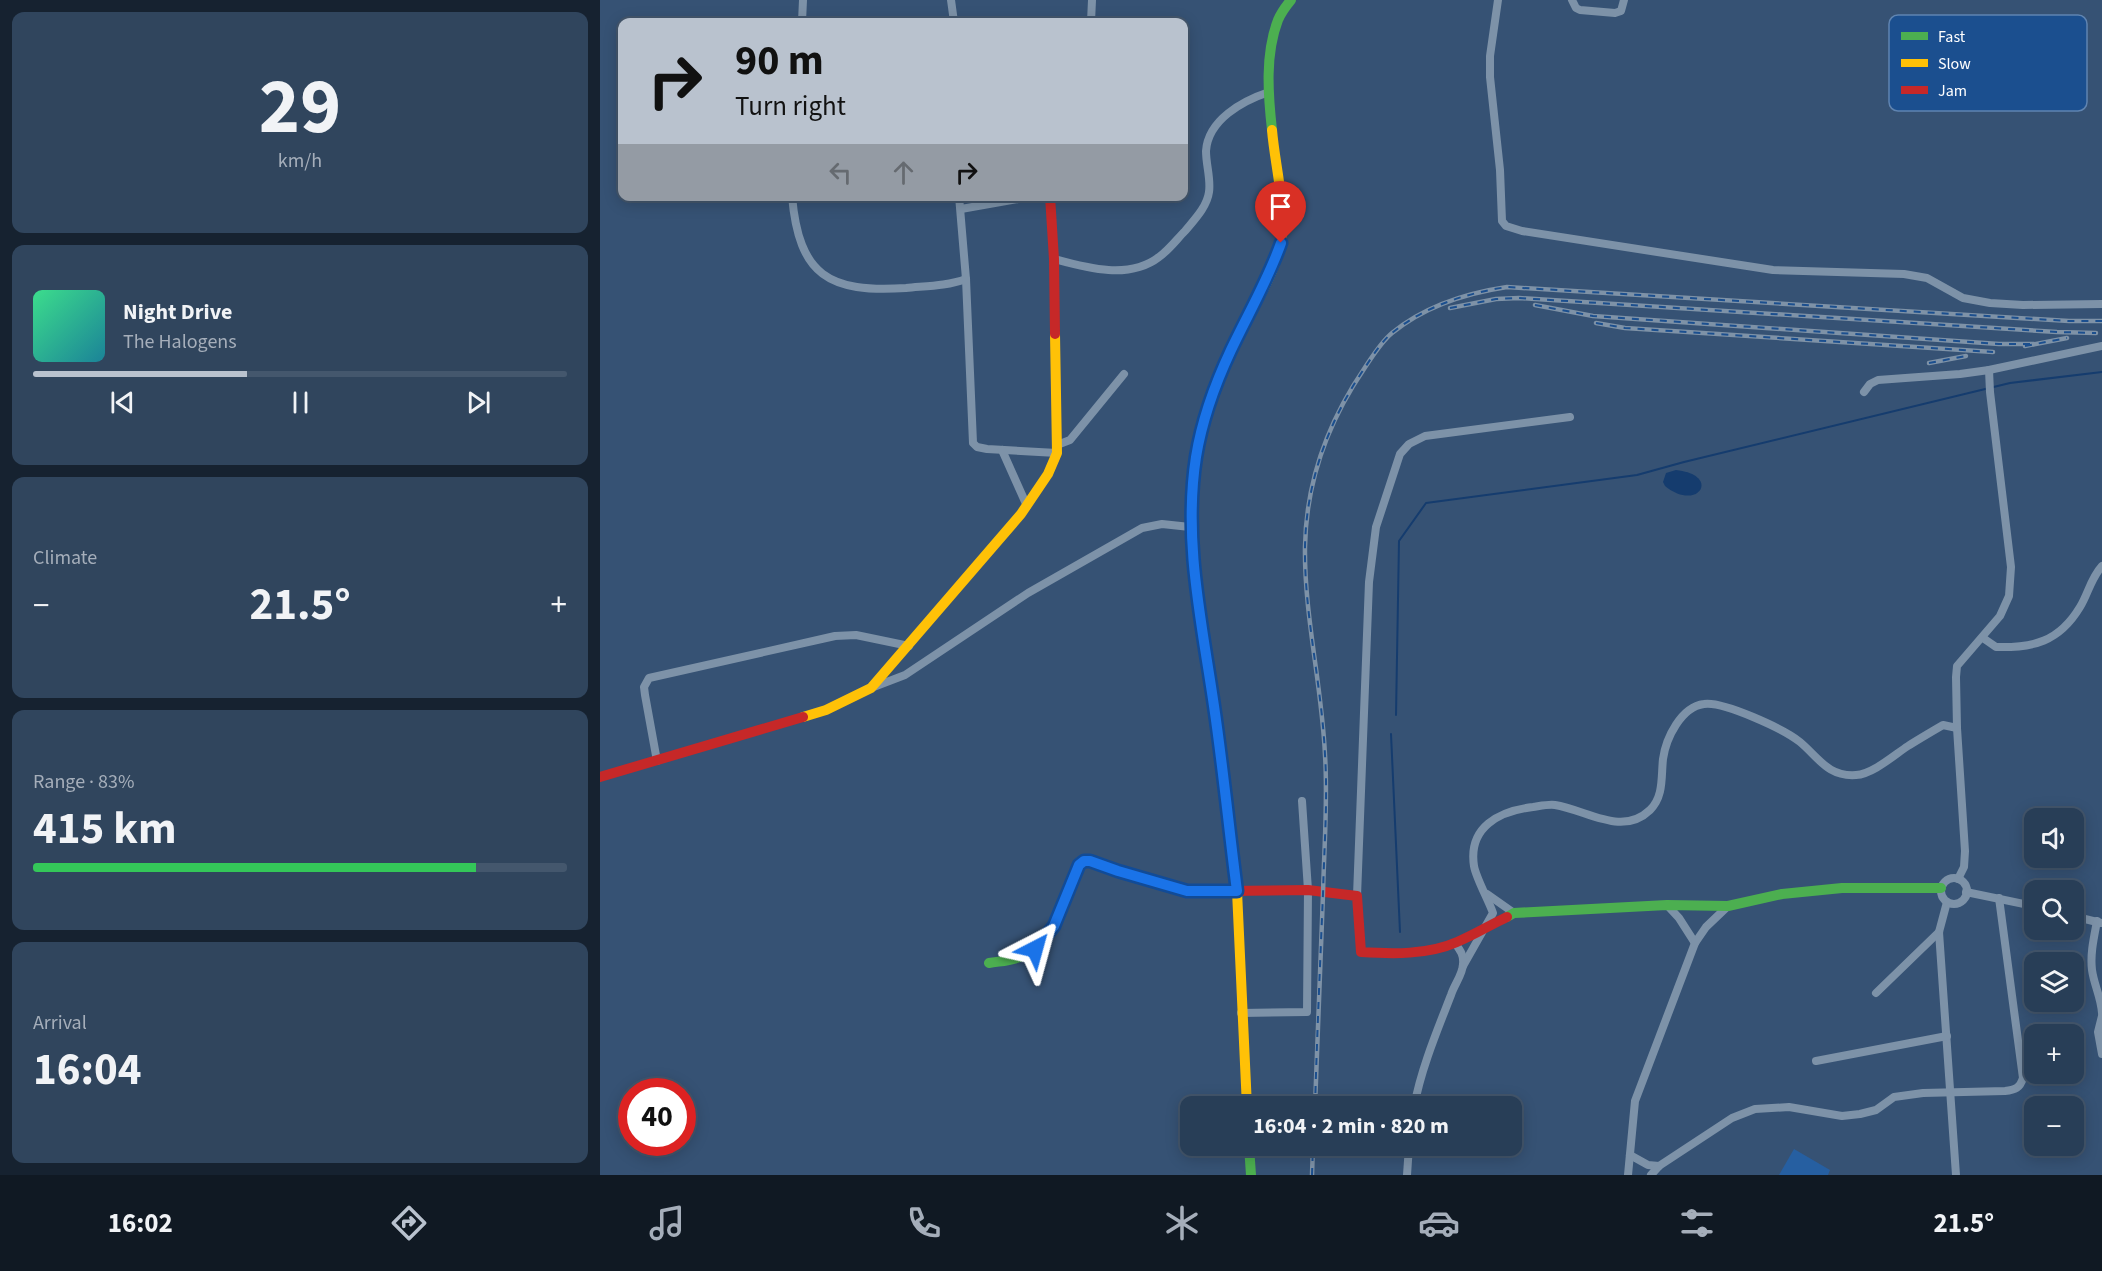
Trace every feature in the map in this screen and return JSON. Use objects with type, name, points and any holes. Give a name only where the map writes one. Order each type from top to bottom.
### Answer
[{"type":"street","points":[[802,18],[803,0]]},
{"type":"street","points":[[951,0],[953,18]]},
{"type":"street","points":[[1091,18],[1092,0]]},
{"type":"street","points":[[1246,1096],[1237,891],[1215,709],[1194,578],[1190,527],[1196,457],[1210,399],[1231,350],[1272,269],[1281,243],[1283,219],[1269,92],[1271,47],[1278,20],[1291,0]]},
{"type":"street","points":[[1498,0],[1490,56],[1490,77],[1500,170],[1502,221],[1506,226],[1522,231],[1773,270],[1904,274],[1927,278],[1963,298],[1990,303],[2102,304]]},
{"type":"street","points":[[1572,0],[1576,8],[1580,10],[1615,13],[1622,11],[1624,0]]},
{"type":"street","points":[[1054,259],[1100,269],[1131,271],[1159,257],[1204,207],[1209,193],[1206,150],[1210,135],[1218,122],[1250,98],[1269,92]]},
{"type":"street","points":[[792,201],[794,222],[800,244],[810,261],[826,278],[850,286],[890,289],[953,284],[966,279]]},
{"type":"street","points":[[960,201],[966,279],[973,443],[977,447],[1002,450],[1057,449],[1070,440],[1125,374]]},
{"type":"street","points":[[961,209],[1007,201]]},
{"type":"street","points":[[871,688],[1027,506],[1048,474],[1057,449],[1054,259],[1050,201]]},
{"type":"street","points":[[1864,392],[1870,384],[1878,380],[1989,370],[2102,346]]},
{"type":"street","points":[[1958,879],[1964,867],[1965,850],[1957,728],[1957,666],[2000,616],[2009,596],[2011,567],[1989,370]]},
{"type":"street","points":[[1570,417],[1425,436],[1409,444],[1400,454],[1376,527],[1369,582],[1357,896],[1361,952],[1390,954],[1416,952],[1455,943],[1514,913],[1667,905],[1728,906],[1782,894],[1842,888],[1941,888]]},
{"type":"street","points":[[1002,450],[1027,506]]},
{"type":"street","points":[[600,777],[826,710],[871,688],[905,675],[1028,593],[1142,528],[1162,524],[1190,527]]},
{"type":"street","points":[[1983,638],[1996,647],[2040,644],[2067,624],[2080,607],[2096,573],[2102,566]]},
{"type":"street","points":[[657,761],[644,687],[649,678],[835,636],[856,635],[909,646]]},
{"type":"street","points":[[1416,1096],[1463,966],[1493,912],[1475,869],[1473,856],[1474,844],[1481,831],[1490,822],[1505,812],[1554,805],[1620,823],[1638,820],[1657,801],[1662,783],[1663,756],[1676,723],[1687,710],[1702,704],[1719,704],[1779,730],[1800,742],[1824,767],[1839,773],[1858,775],[1878,766],[1943,725],[1957,728]]},
{"type":"street","points":[[1242,1014],[1307,1012],[1308,890],[1302,801]]},
{"type":"street","points":[[990,963],[1020,957],[1035,949],[1054,926],[1079,865],[1084,861],[1187,891],[1308,890],[1357,896]]},
{"type":"street","points":[[1958,879],[1964,884],[1966,892],[1959,903],[1951,904],[1942,896],[1941,888],[1948,880],[1958,879]]},
{"type":"street","points":[[1966,892],[2024,904]]},
{"type":"street","points":[[1487,894],[1514,913]]},
{"type":"street","points":[[1651,1175],[1659,1166],[1732,1118],[1755,1108],[1789,1107],[1842,1116],[1876,1110],[1894,1097],[1923,1093],[2014,1090],[2020,1086],[2023,1078],[1999,898]]},
{"type":"street","points":[[1947,902],[1939,932],[1956,1175]]},
{"type":"street","points":[[1667,905],[1680,918],[1695,943]]},
{"type":"street","points":[[1628,1175],[1635,1101],[1695,943],[1706,927],[1728,906]]},
{"type":"street","points":[[2084,918],[2099,922],[2092,951],[2092,971],[2101,997],[2102,1015],[2098,1032],[2102,1054]]},
{"type":"street","points":[[1876,993],[1939,932]]},
{"type":"street","points":[[1455,943],[1462,954],[1463,966]]},
{"type":"street","points":[[1816,1061],[1947,1036]]},
{"type":"street","points":[[1630,1155],[1648,1165],[1659,1166]]},
{"type":"street","points":[[1250,1156],[1251,1175]]},
{"type":"street","points":[[1407,1175],[1408,1156]]},
{"type":"shaded area","points":[[1676,470],[1690,473],[1698,478],[1701,484],[1700,490],[1687,496],[1665,486],[1663,482],[1666,473]]},
{"type":"shaded area","points":[[1794,1149],[1830,1170],[1828,1175],[1779,1175]]},
{"type":"waterway","points":[[1396,715],[1399,541],[1426,503],[1637,475],[2010,383],[2102,372]]},
{"type":"waterway","points":[[1391,734],[1400,932]]},
{"type":"railway","points":[[1315,1096],[1326,772],[1307,598],[1306,523],[1321,454],[1330,432],[1351,389],[1380,345],[1388,337],[1418,315],[1432,308],[1462,297],[1507,287],[2069,321],[2102,321]]},
{"type":"railway","points":[[1450,308],[1496,299],[1519,298],[2096,333]]},
{"type":"railway","points":[[1535,305],[1593,316],[1999,344],[2034,344]]},
{"type":"railway","points":[[1596,323],[1625,328],[1993,352]]},
{"type":"railway","points":[[2025,346],[2067,338]]},
{"type":"railway","points":[[1929,363],[1966,356]]},
{"type":"railway","points":[[1312,1175],[1313,1156]]},
{"type":"traffic: fast","points":[[1272,130],[1269,88],[1271,46],[1278,20],[1291,0]]},
{"type":"traffic: fast","points":[[1227,811],[1215,709],[1194,578],[1190,527],[1196,457],[1210,400],[1228,358]]},
{"type":"traffic: fast","points":[[989,963],[1018,958],[1044,940],[1059,917],[1079,865],[1084,861],[1187,891],[1226,891]]},
{"type":"traffic: fast","points":[[1507,917],[1514,913],[1667,905],[1728,906],[1782,894],[1842,888],[1941,888]]},
{"type":"traffic: fast","points":[[1250,1156],[1251,1175]]},
{"type":"traffic: slow","points":[[1228,358],[1266,284],[1281,240],[1281,199],[1272,130]]},
{"type":"traffic: slow","points":[[803,717],[826,710],[871,688],[1021,514],[1048,474],[1057,453],[1055,334]]},
{"type":"traffic: slow","points":[[1227,811],[1237,891],[1246,1096]]},
{"type":"traffic: jam","points":[[1050,201],[1055,334]]},
{"type":"traffic: jam","points":[[600,777],[803,717]]},
{"type":"traffic: jam","points":[[1226,891],[1308,890],[1357,896],[1361,952],[1397,953],[1434,949],[1463,939],[1507,917]]},
{"type":"route","points":[[1035,949],[1054,926],[1079,865],[1084,861],[1187,891],[1237,891],[1215,709],[1194,578],[1190,527],[1196,457],[1210,399],[1231,350],[1272,269],[1281,243]]}]
